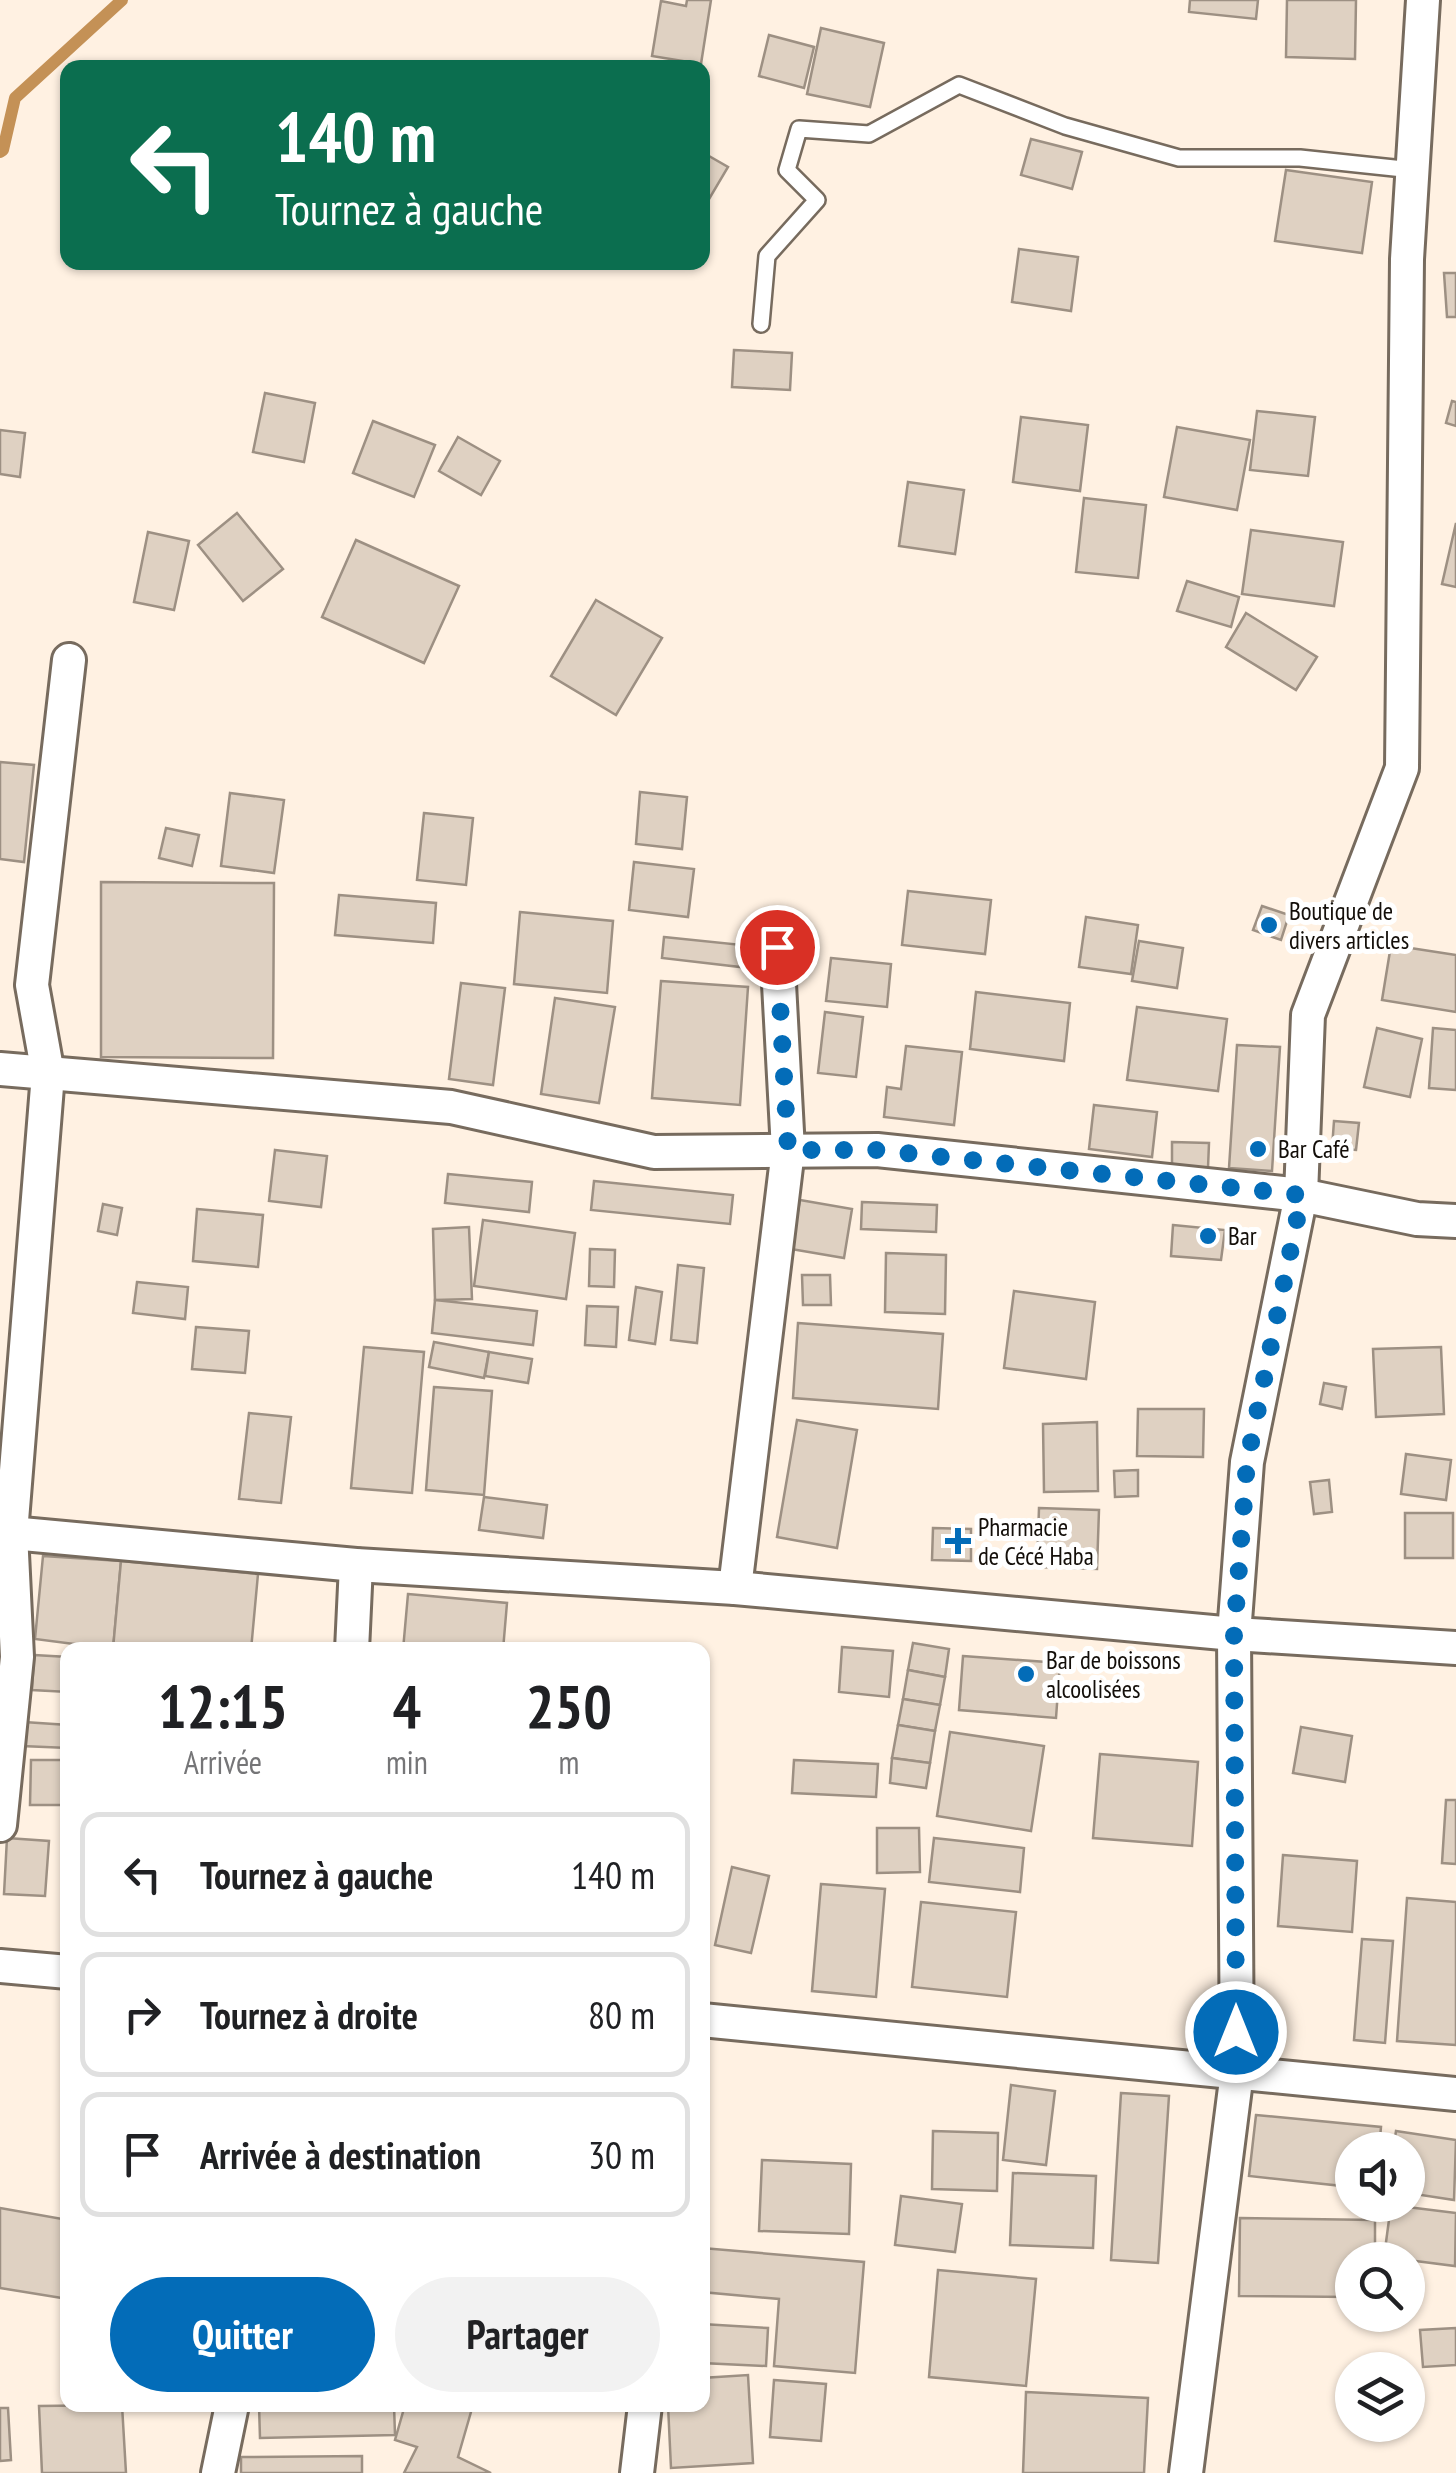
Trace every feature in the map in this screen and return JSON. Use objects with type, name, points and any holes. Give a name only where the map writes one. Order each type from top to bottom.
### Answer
[{"type":"street","points":[[1186,2473],[1237,2072],[1234,1634],[1247,1462],[1302,1195],[1308,1015],[1402,768],[1407,260],[1423,0]]},
{"type":"street","points":[[0,1825],[17,1658],[5,1532],[48,1074],[32,984],[68,660]]},
{"type":"street","points":[[735,1588],[788,1150],[777,947]]},
{"type":"street","points":[[0,1069],[452,1108],[654,1152],[877,1150],[1302,1195],[1417,1219],[1456,1221]]},
{"type":"street","points":[[5,1532],[356,1565],[735,1588],[1234,1634],[1456,1648]]},
{"type":"street","points":[[352,1642],[356,1565]]},
{"type":"street","points":[[0,1966],[60,1971]]},
{"type":"street","points":[[710,2021],[1456,2094]]},
{"type":"street","points":[[218,2473],[231,2412]]},
{"type":"street","points":[[637,2473],[644,2412]]},
{"type":"lane","points":[[761,324],[768,256],[817,200],[787,170],[799,129],[870,134],[959,85],[1065,126],[1180,158],[1300,158],[1413,170]]},
{"type":"building","points":[[687,0],[711,0],[702,60],[652,56],[661,1],[686,6]]},
{"type":"building","points":[[1190,0],[1258,0],[1256,19],[1189,12]]},
{"type":"building","points":[[1287,0],[1356,0],[1355,59],[1286,57]]},
{"type":"building","points":[[821,28],[884,43],[870,107],[807,94]]},
{"type":"building","points":[[769,35],[814,47],[804,88],[759,76]]},
{"type":"building","points":[[1031,139],[1082,152],[1072,189],[1021,175]]},
{"type":"building","points":[[710,157],[728,167],[710,197]]},
{"type":"building","points":[[1286,170],[1372,182],[1362,253],[1275,241]]},
{"type":"building","points":[[1019,249],[1078,257],[1071,311],[1012,302]]},
{"type":"building","points":[[1444,273],[1456,273],[1456,317],[1447,317]]},
{"type":"building","points":[[734,350],[792,353],[790,390],[732,387]]},
{"type":"building","points":[[265,393],[315,403],[304,462],[253,452]]},
{"type":"building","points":[[1452,401],[1456,402],[1456,426],[1446,423]]},
{"type":"building","points":[[1257,411],[1315,417],[1308,476],[1250,470]]},
{"type":"building","points":[[1021,417],[1088,425],[1080,491],[1013,482]]},
{"type":"building","points":[[373,421],[435,445],[414,497],[353,473]]},
{"type":"building","points":[[1177,427],[1250,440],[1237,510],[1164,497]]},
{"type":"building","points":[[0,430],[25,433],[20,477],[0,474]]},
{"type":"building","points":[[458,437],[500,461],[481,495],[439,471]]},
{"type":"building","points":[[908,482],[964,490],[955,554],[899,546]]},
{"type":"building","points":[[1084,498],[1146,505],[1138,578],[1076,572]]},
{"type":"building","points":[[237,513],[283,569],[243,601],[198,545]]},
{"type":"building","points":[[1456,523],[1456,587],[1442,584]]},
{"type":"building","points":[[1251,530],[1343,542],[1334,606],[1242,594]]},
{"type":"building","points":[[148,532],[189,541],[174,610],[134,602]]},
{"type":"building","points":[[356,540],[459,586],[424,663],[322,617]]},
{"type":"building","points":[[1187,581],[1239,597],[1231,627],[1177,611]]},
{"type":"building","points":[[596,600],[662,638],[616,715],[551,676]]},
{"type":"building","points":[[1246,613],[1317,657],[1296,690],[1226,647]]},
{"type":"building","points":[[0,762],[34,765],[24,862],[0,859]]},
{"type":"building","points":[[640,792],[687,797],[682,849],[636,844]]},
{"type":"building","points":[[230,793],[284,800],[274,873],[221,866]]},
{"type":"building","points":[[424,813],[473,818],[466,885],[417,880]]},
{"type":"building","points":[[166,828],[199,835],[192,866],[159,858]]},
{"type":"building","points":[[634,862],[694,869],[688,917],[629,910]]},
{"type":"building","points":[[101,882],[274,883],[273,1058],[101,1057]]},
{"type":"building","points":[[908,891],[991,900],[985,954],[902,945]]},
{"type":"building","points":[[339,895],[436,903],[433,943],[335,935]]},
{"type":"building","points":[[1262,906],[1289,915],[1281,940],[1253,930]]},
{"type":"building","points":[[520,912],[613,921],[607,993],[514,984]]},
{"type":"building","points":[[1086,917],[1138,925],[1131,974],[1079,967]]},
{"type":"building","points":[[664,937],[752,946],[749,968],[662,958]]},
{"type":"building","points":[[1139,941],[1183,948],[1177,988],[1132,981]]},
{"type":"building","points":[[1391,945],[1456,955],[1456,1012],[1382,1000]]},
{"type":"building","points":[[831,958],[891,964],[887,1007],[826,1001]]},
{"type":"building","points":[[661,981],[748,987],[740,1105],[652,1098]]},
{"type":"building","points":[[461,983],[505,988],[493,1085],[449,1079]]},
{"type":"building","points":[[976,992],[1070,1003],[1064,1061],[970,1049]]},
{"type":"building","points":[[555,998],[615,1007],[599,1103],[541,1094]]},
{"type":"building","points":[[1137,1007],[1227,1019],[1218,1091],[1127,1080]]},
{"type":"building","points":[[825,1012],[863,1017],[856,1077],[818,1073]]},
{"type":"building","points":[[1377,1028],[1422,1039],[1410,1097],[1364,1087]]},
{"type":"building","points":[[1433,1028],[1456,1030],[1456,1090],[1429,1088]]},
{"type":"building","points":[[1237,1045],[1280,1047],[1272,1171],[1229,1168]]},
{"type":"building","points":[[906,1046],[962,1052],[954,1125],[884,1117],[887,1087],[901,1089]]},
{"type":"building","points":[[1094,1105],[1157,1112],[1152,1157],[1089,1149]]},
{"type":"building","points":[[1334,1121],[1359,1123],[1356,1150],[1332,1148]]},
{"type":"building","points":[[1172,1142],[1209,1143],[1208,1168],[1172,1168]]},
{"type":"building","points":[[275,1150],[327,1156],[321,1207],[269,1201]]},
{"type":"building","points":[[448,1174],[532,1182],[529,1212],[445,1203]]},
{"type":"building","points":[[594,1181],[733,1195],[730,1224],[591,1210]]},
{"type":"building","points":[[800,1200],[852,1209],[844,1258],[791,1249]]},
{"type":"building","points":[[862,1202],[937,1205],[936,1232],[861,1229]]},
{"type":"building","points":[[103,1204],[122,1208],[117,1235],[98,1231]]},
{"type":"building","points":[[197,1209],[263,1215],[258,1267],[193,1261]]},
{"type":"building","points":[[483,1220],[575,1233],[566,1299],[474,1286]]},
{"type":"building","points":[[1173,1225],[1225,1230],[1221,1260],[1171,1256]]},
{"type":"building","points":[[469,1227],[472,1299],[435,1300],[433,1229]]},
{"type":"building","points":[[590,1249],[615,1250],[614,1287],[589,1286]]},
{"type":"building","points":[[886,1253],[946,1255],[945,1314],[885,1312]]},
{"type":"building","points":[[678,1265],[704,1268],[697,1343],[671,1340]]},
{"type":"building","points":[[802,1275],[830,1275],[831,1305],[803,1305]]},
{"type":"building","points":[[137,1282],[188,1287],[185,1319],[133,1313]]},
{"type":"building","points":[[636,1287],[662,1292],[655,1344],[629,1340]]},
{"type":"building","points":[[1014,1291],[1095,1302],[1086,1379],[1004,1368]]},
{"type":"building","points":[[435,1300],[537,1311],[533,1345],[432,1333]]},
{"type":"building","points":[[587,1306],[618,1307],[616,1347],[585,1345]]},
{"type":"building","points":[[798,1323],[943,1334],[938,1409],[793,1398]]},
{"type":"building","points":[[196,1327],[249,1331],[245,1373],[192,1369]]},
{"type":"building","points":[[434,1342],[489,1352],[484,1378],[429,1367]]},
{"type":"building","points":[[364,1347],[424,1352],[412,1493],[351,1488]]},
{"type":"building","points":[[1441,1347],[1444,1414],[1376,1417],[1373,1349]]},
{"type":"building","points":[[489,1352],[532,1359],[528,1383],[485,1376]]},
{"type":"building","points":[[1324,1383],[1346,1387],[1342,1409],[1320,1404]]},
{"type":"building","points":[[434,1387],[492,1391],[484,1495],[426,1490]]},
{"type":"building","points":[[1138,1409],[1204,1409],[1203,1457],[1137,1456]]},
{"type":"building","points":[[249,1413],[291,1417],[281,1503],[239,1499]]},
{"type":"building","points":[[797,1420],[857,1430],[837,1548],[777,1537]]},
{"type":"building","points":[[1097,1422],[1098,1491],[1044,1492],[1043,1424]]},
{"type":"building","points":[[1406,1454],[1451,1460],[1446,1500],[1401,1494]]},
{"type":"building","points":[[1138,1470],[1138,1496],[1115,1497],[1114,1471]]},
{"type":"building","points":[[1329,1480],[1332,1512],[1314,1514],[1310,1482]]},
{"type":"building","points":[[484,1497],[547,1505],[543,1538],[479,1530]]},
{"type":"building","points":[[1039,1508],[1099,1510],[1097,1569],[1037,1567]]},
{"type":"building","points":[[1405,1513],[1453,1513],[1453,1558],[1405,1558]]},
{"type":"building","points":[[933,1528],[971,1529],[971,1561],[932,1560]]},
{"type":"building","points":[[43,1556],[121,1561],[114,1642],[35,1639]]},
{"type":"building","points":[[121,1561],[258,1574],[252,1642],[114,1642]]},
{"type":"building","points":[[408,1594],[507,1603],[504,1642],[404,1642]]},
{"type":"building","points":[[913,1643],[949,1649],[945,1677],[908,1670]]},
{"type":"building","points":[[842,1647],[893,1651],[889,1697],[839,1692]]},
{"type":"building","points":[[34,1655],[60,1657],[60,1692],[32,1690]]},
{"type":"building","points":[[963,1656],[1060,1663],[1056,1718],[959,1710]]},
{"type":"building","points":[[908,1670],[945,1677],[940,1705],[903,1699]]},
{"type":"building","points":[[903,1699],[940,1705],[935,1731],[898,1725]]},
{"type":"building","points":[[24,1722],[60,1724],[60,1748],[22,1746]]},
{"type":"building","points":[[898,1725],[935,1731],[930,1763],[892,1758]]},
{"type":"building","points":[[1301,1727],[1352,1736],[1345,1782],[1293,1773]]},
{"type":"building","points":[[950,1732],[1044,1746],[1031,1831],[937,1816]]},
{"type":"building","points":[[1100,1754],[1198,1762],[1192,1846],[1093,1838]]},
{"type":"building","points":[[892,1758],[930,1763],[926,1788],[890,1783]]},
{"type":"building","points":[[31,1760],[60,1760],[60,1805],[30,1805]]},
{"type":"building","points":[[794,1760],[878,1764],[876,1797],[792,1793]]},
{"type":"building","points":[[1446,1800],[1456,1800],[1456,1864],[1442,1863]]},
{"type":"building","points":[[877,1828],[919,1828],[920,1872],[877,1873]]},
{"type":"building","points":[[7,1838],[49,1841],[45,1896],[4,1894]]},
{"type":"building","points":[[934,1838],[1024,1848],[1020,1892],[929,1882]]},
{"type":"building","points":[[1283,1855],[1357,1861],[1352,1932],[1278,1926]]},
{"type":"building","points":[[732,1867],[769,1876],[751,1953],[715,1945]]},
{"type":"building","points":[[821,1884],[885,1889],[876,1997],[812,1991]]},
{"type":"building","points":[[1407,1898],[1456,1902],[1456,2045],[1397,2041]]},
{"type":"building","points":[[921,1902],[1016,1912],[1007,1997],[912,1987]]},
{"type":"building","points":[[1362,1939],[1393,1941],[1385,2043],[1354,2040]]},
{"type":"building","points":[[1011,2085],[1055,2091],[1046,2165],[1003,2160]]},
{"type":"building","points":[[1121,2093],[1169,2096],[1158,2263],[1111,2260]]},
{"type":"building","points":[[1256,2115],[1381,2127],[1381,2132],[1335,2132],[1335,2185],[1249,2176]]},
{"type":"building","points":[[933,2131],[998,2133],[997,2191],[932,2189]]},
{"type":"building","points":[[1425,2135],[1456,2140],[1454,2200],[1425,2196]]},
{"type":"building","points":[[762,2160],[851,2164],[849,2234],[759,2231]]},
{"type":"building","points":[[1013,2173],[1096,2176],[1093,2248],[1010,2245]]},
{"type":"building","points":[[901,2196],[962,2204],[955,2252],[895,2245]]},
{"type":"building","points":[[0,2208],[60,2219],[60,2298],[0,2288]]},
{"type":"building","points":[[1425,2209],[1456,2213],[1455,2266],[1425,2262],[1425,2242],[1386,2242],[1389,2222],[1425,2222]]},
{"type":"building","points":[[1240,2218],[1375,2222],[1375,2242],[1335,2242],[1335,2297],[1239,2296]]},
{"type":"building","points":[[710,2249],[864,2262],[855,2373],[774,2366],[779,2299],[710,2293]]},
{"type":"building","points":[[938,2270],[1036,2279],[1026,2386],[929,2377]]},
{"type":"building","points":[[710,2324],[768,2328],[766,2366],[710,2363]]},
{"type":"building","points":[[1456,2328],[1456,2365],[1425,2367],[1420,2332]]},
{"type":"building","points":[[748,2375],[753,2463],[671,2468],[668,2412],[710,2412],[710,2377]]},
{"type":"building","points":[[774,2380],[826,2384],[821,2441],[770,2437]]},
{"type":"building","points":[[1026,2392],[1148,2398],[1144,2473],[1023,2473]]},
{"type":"building","points":[[39,2406],[60,2406],[60,2412],[122,2412],[126,2473],[42,2473]]},
{"type":"building","points":[[0,2408],[8,2408],[11,2460],[0,2461]]},
{"type":"building","points":[[259,2412],[394,2412],[395,2435],[260,2438]]},
{"type":"building","points":[[403,2412],[471,2412],[458,2457],[491,2473],[404,2473],[417,2447],[395,2440]]},
{"type":"building","points":[[362,2456],[362,2473],[241,2473],[241,2457]]},
{"type":"waterway","points":[[0,152],[15,98],[122,0]]},
{"type":"place","name":"Boutique de divers articles","points":[[1269,925]]},
{"type":"place","name":"Bar Café","points":[[1258,1149]]},
{"type":"place","name":"Bar","points":[[1208,1236]]},
{"type":"place","name":"Pharmacie de Cécé Haba","points":[[958,1541]]},
{"type":"place","name":"Bar de boissons alcoolisées","points":[[1026,1674]]},
{"type":"route","points":[[777,947],[788,1150],[877,1150],[1302,1195],[1247,1462],[1234,1634],[1236,2032]]}]
